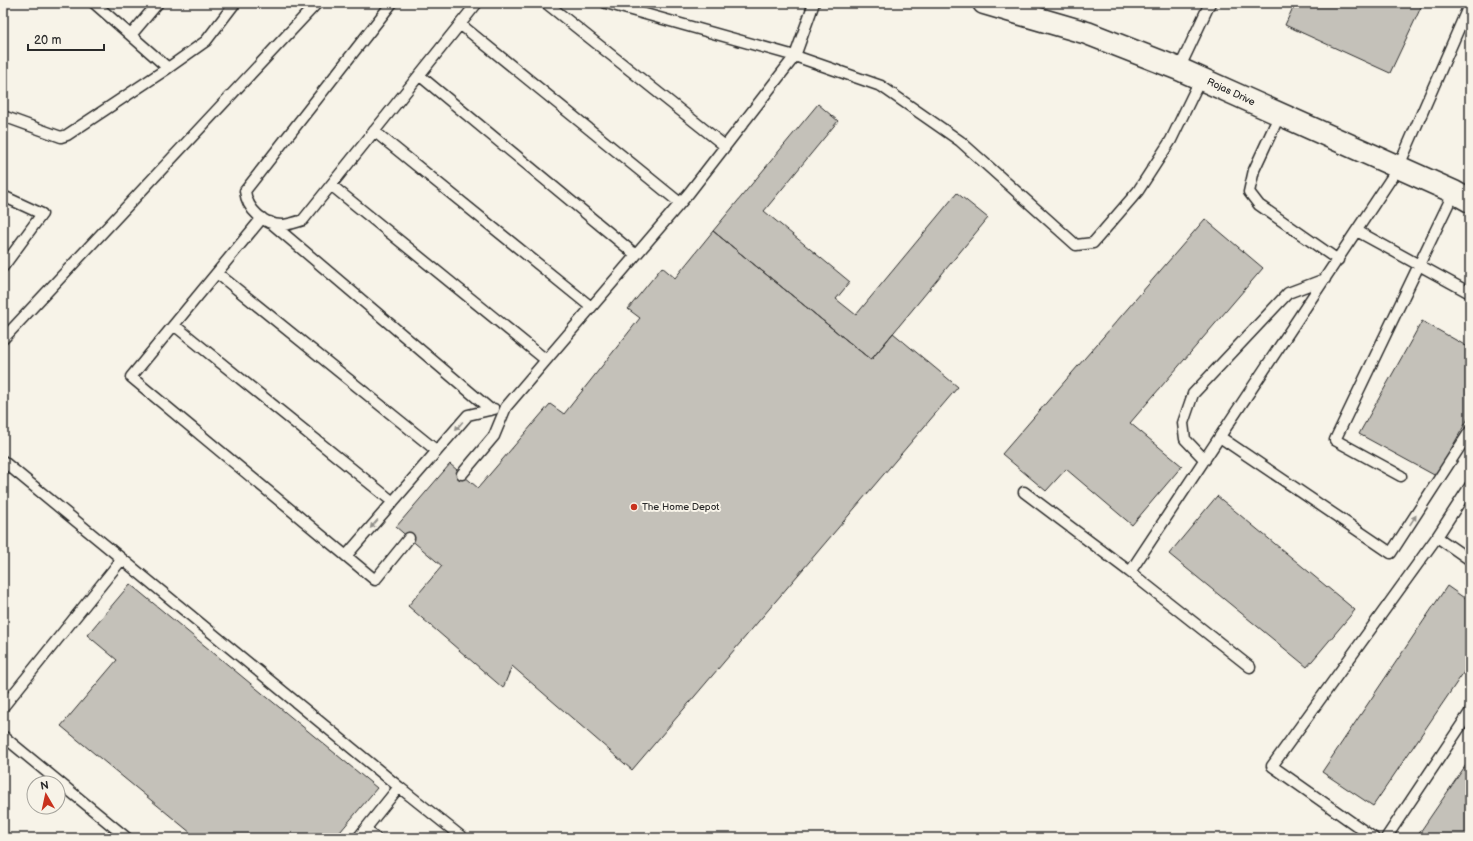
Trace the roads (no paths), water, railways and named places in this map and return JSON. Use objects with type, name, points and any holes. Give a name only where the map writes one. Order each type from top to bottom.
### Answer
[{"type":"main road","name":"Rojas Drive","points":[[984,3],[1087,33],[1179,69],[1398,168],[1466,197]]},
{"type":"lane","points":[[94,3],[168,68]]},
{"type":"lane","points":[[131,35],[158,3]]},
{"type":"lane","points":[[3,116],[60,137],[168,68],[206,41],[235,3]]},
{"type":"lane","points":[[3,339],[317,3]]},
{"type":"lane","points":[[392,3],[245,191],[246,201],[257,214],[491,410]]},
{"type":"lane","points":[[266,220],[284,225],[303,220],[477,3]]},
{"type":"lane","points":[[546,3],[725,146]]},
{"type":"lane","points":[[606,3],[795,56],[881,86],[960,141],[1076,245],[1093,243],[1138,191],[1171,140],[1201,78]]},
{"type":"lane","points":[[462,474],[494,436],[506,407],[680,203],[795,56],[814,3]]},
{"type":"lane","points":[[1179,69],[1210,3]]},
{"type":"lane","points":[[1130,572],[1398,168],[1470,3]]},
{"type":"lane","points":[[460,24],[680,203]]},
{"type":"lane","points":[[419,75],[636,254]]},
{"type":"lane","points":[[1280,114],[1254,170],[1249,192],[1258,205],[1338,260]]},
{"type":"lane","points":[[374,131],[591,307]]},
{"type":"lane","points":[[331,185],[546,360]]},
{"type":"lane","points":[[3,196],[42,214],[3,267]]},
{"type":"lane","points":[[1401,476],[1334,440],[1419,264],[1466,197]]},
{"type":"lane","points":[[266,220],[217,273],[131,377],[375,580],[409,538]]},
{"type":"lane","points":[[1357,230],[1470,293]]},
{"type":"lane","points":[[217,273],[437,451]]},
{"type":"lane","points":[[1205,460],[1185,440],[1183,423],[1193,394],[1288,293],[1325,279]]},
{"type":"lane","points":[[174,325],[393,502]]},
{"type":"lane","points":[[346,556],[468,415],[506,407]]},
{"type":"lane","points":[[1220,437],[1391,553],[1470,431]]},
{"type":"lane","points":[[3,461],[463,838]]},
{"type":"lane","points":[[1374,838],[1272,766],[1436,537],[1470,486]]},
{"type":"lane","points":[[1024,492],[1130,572],[1250,667]]},
{"type":"lane","points":[[1436,537],[1470,560]]},
{"type":"lane","points":[[3,707],[122,559]]},
{"type":"lane","points":[[1386,838],[1470,712]]},
{"type":"lane","points":[[3,736],[127,838]]},
{"type":"lane","points":[[358,838],[400,787]]},
{"type":"lane","points":[[365,829],[376,838]]},
{"type":"place","name":"The Home Depot","points":[[634,507]]}]
